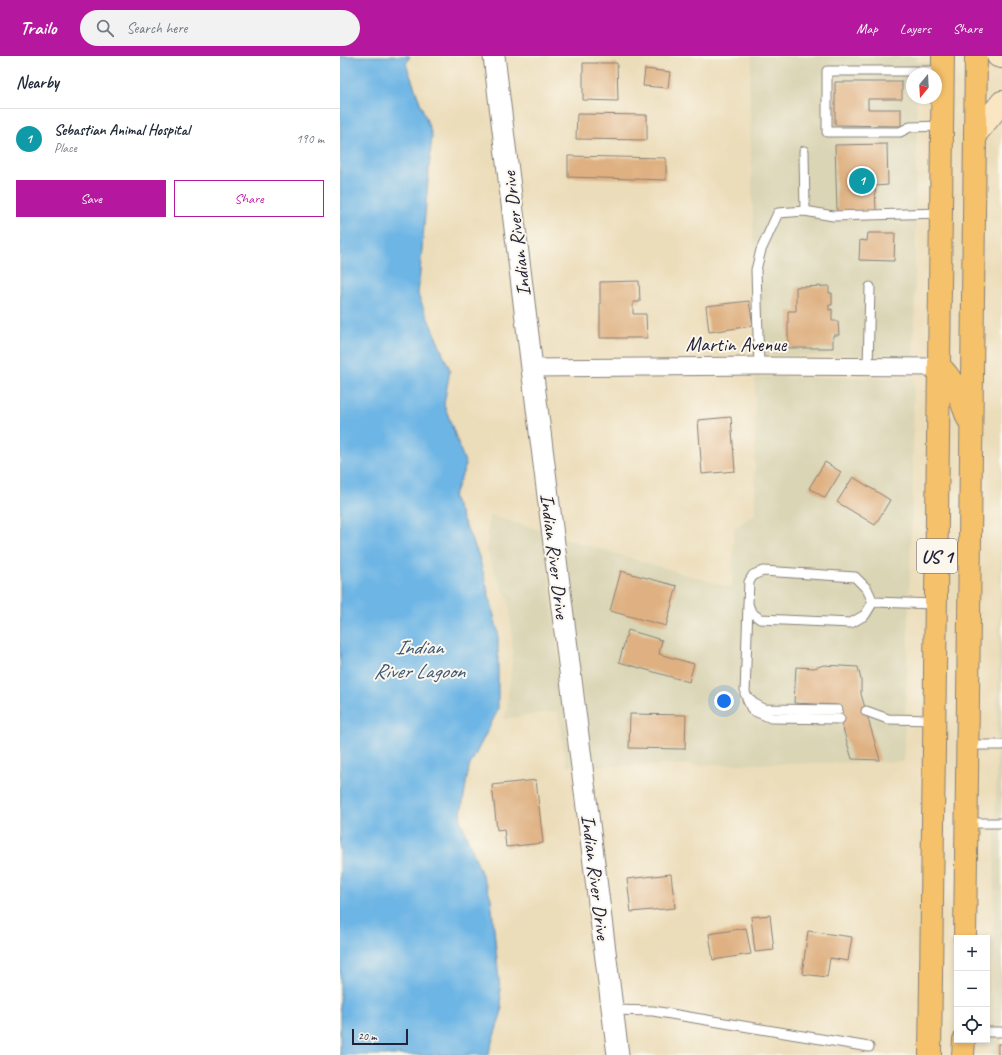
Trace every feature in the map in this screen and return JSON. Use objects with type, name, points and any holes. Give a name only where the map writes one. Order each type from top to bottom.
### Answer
[{"type":"main road","name":"US 1","points":[[965,935],[976,56]]},
{"type":"main road","points":[[998,56],[1002,57]]},
{"type":"main road","name":"US 1","points":[[930,1055],[943,64]]},
{"type":"main road","points":[[975,135],[1002,102]]},
{"type":"main road","points":[[940,367],[947,373],[955,386],[971,427]]},
{"type":"main road","points":[[963,1055],[964,1043]]},
{"type":"street","name":"Indian River Drive","points":[[494,56],[618,1055]]},
{"type":"street","name":"Martin Avenue","points":[[532,368],[759,366],[940,367]]},
{"type":"lane","points":[[942,126],[910,127],[900,132],[827,132],[827,72],[943,64]]},
{"type":"lane","points":[[804,151],[805,210]]},
{"type":"lane","points":[[759,366],[756,270],[761,250],[778,213],[805,210],[833,216],[941,213]]},
{"type":"lane","points":[[868,367],[870,287]]},
{"type":"lane","points":[[839,714],[764,709],[752,703],[745,694],[749,582],[753,575],[763,571],[855,577],[867,589],[873,602]]},
{"type":"lane","points":[[873,602],[936,604]]},
{"type":"lane","points":[[748,604],[751,612],[760,619],[851,623],[865,615],[873,602]]},
{"type":"lane","points":[[867,715],[888,720],[935,720]]},
{"type":"lane","points":[[967,745],[1002,745]]},
{"type":"lane","points":[[966,823],[1002,823]]},
{"type":"lane","points":[[613,1010],[653,1011],[869,1047]]},
{"type":"lane","points":[[990,1032],[1002,1032]]},
{"type":"shaded area","points":[[752,56],[917,56],[917,68],[906,68],[906,104],[917,104],[914,356],[755,355],[755,289],[749,91]]},
{"type":"shaded area","points":[[755,377],[914,378],[913,472],[904,762],[592,766],[563,538],[732,588],[734,528],[755,514]]},
{"type":"shaded area","points":[[1002,402],[1002,1055],[991,1055],[1000,577]]},
{"type":"shaded area","points":[[489,515],[543,531],[572,766],[567,766],[557,711],[503,719],[506,714],[513,652],[509,601],[490,562],[487,551]]},
{"type":"water","name":"Indian River Lagoon","points":[[340,56],[410,56],[406,64],[432,135],[418,295],[450,370],[444,404],[466,465],[453,497],[479,556],[498,632],[498,710],[469,767],[460,819],[491,898],[502,1011],[488,1055],[340,1055]]},
{"type":"building","points":[[583,63],[617,63],[618,101],[583,100]]},
{"type":"building","points":[[645,69],[670,72],[668,88],[643,86]]},
{"type":"building","points":[[835,82],[902,82],[902,99],[868,99],[868,109],[901,109],[901,126],[835,125]]},
{"type":"building","points":[[577,114],[647,115],[647,140],[576,139]]},
{"type":"building","points":[[887,144],[888,185],[875,186],[876,211],[837,212],[835,145]]},
{"type":"building","points":[[568,156],[666,158],[666,180],[568,177]]},
{"type":"building","points":[[868,233],[895,233],[894,261],[859,260],[860,240],[867,241]]},
{"type":"building","points":[[639,281],[640,302],[633,302],[633,314],[646,314],[647,338],[600,338],[600,282]]},
{"type":"building","points":[[829,286],[829,293],[832,293],[832,305],[829,305],[829,310],[832,309],[832,321],[838,321],[839,335],[833,335],[833,348],[788,348],[788,311],[796,311],[796,287]]},
{"type":"building","points":[[749,301],[753,326],[709,332],[706,306]]},
{"type":"building","points":[[731,417],[735,471],[702,474],[698,420]]},
{"type":"building","points":[[825,462],[841,472],[825,498],[809,488]]},
{"type":"building","points":[[853,477],[890,500],[875,525],[837,502]]},
{"type":"building","points":[[621,571],[677,586],[666,626],[610,611]]},
{"type":"building","points":[[628,630],[662,640],[659,654],[694,664],[689,682],[619,662]]},
{"type":"building","points":[[824,665],[858,667],[861,680],[861,694],[880,760],[852,759],[836,705],[794,703],[796,667],[814,668]]},
{"type":"building","points":[[630,714],[686,715],[685,749],[629,748]]},
{"type":"building","points":[[536,780],[543,843],[506,847],[504,829],[497,830],[492,785]]},
{"type":"building","points":[[671,874],[675,908],[631,912],[627,879]]},
{"type":"building","points":[[770,915],[774,950],[755,952],[751,917]]},
{"type":"building","points":[[746,928],[751,954],[713,960],[709,934]]},
{"type":"building","points":[[808,931],[852,937],[848,961],[830,958],[827,977],[802,974]]},
{"type":"building","points":[[998,1044],[1002,1044],[1002,1055],[998,1055]]},
{"type":"place","name":"Sebastian Animal Hospital","points":[[862,181]]}]
